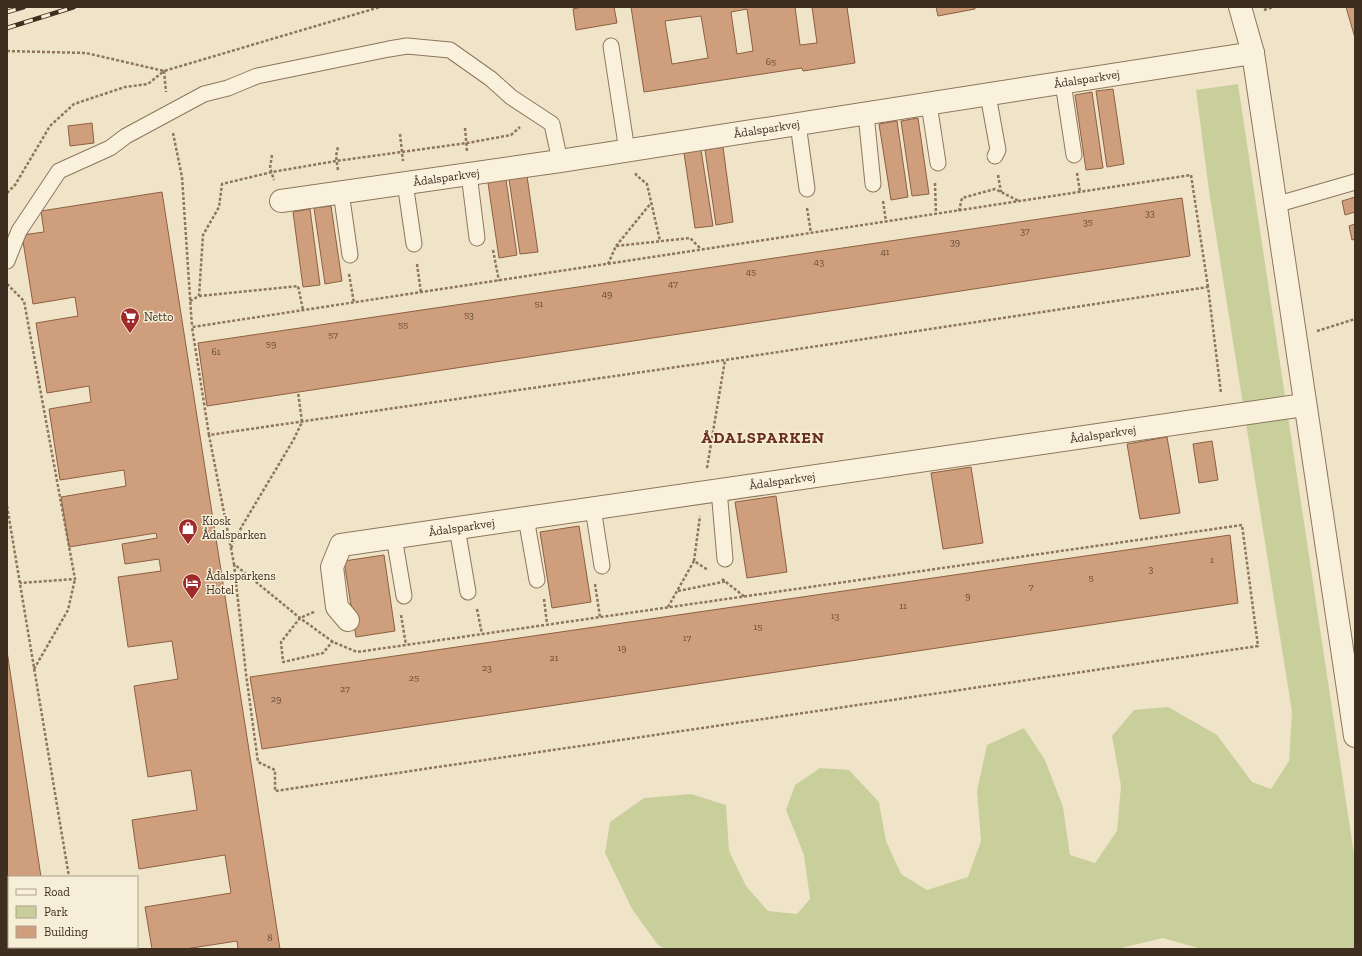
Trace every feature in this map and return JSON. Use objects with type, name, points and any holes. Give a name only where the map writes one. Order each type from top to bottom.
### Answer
[{"type":"street","points":[[1240,7],[1252,53],[1355,736]]},
{"type":"street","name":"Ådalsparkvej","points":[[281,201],[560,161],[1252,53]]},
{"type":"street","name":"Ådalsparkvej","points":[[348,620],[337,607],[332,567],[341,545],[1304,405]]},
{"type":"lane","points":[[7,261],[19,231],[59,171],[110,148],[126,136],[170,111],[204,94],[228,88],[257,76],[407,46],[450,50],[491,79],[511,97],[552,124],[560,161]]},
{"type":"lane","points":[[611,46],[629,150]]},
{"type":"lane","points":[[1063,83],[1074,155]]},
{"type":"lane","points":[[988,95],[998,150],[995,156]]},
{"type":"lane","points":[[929,104],[938,163]]},
{"type":"lane","points":[[866,114],[873,184]]},
{"type":"lane","points":[[798,124],[807,189]]},
{"type":"lane","points":[[469,174],[477,238]]},
{"type":"lane","points":[[1275,205],[1355,182]]},
{"type":"lane","points":[[405,183],[414,244]]},
{"type":"lane","points":[[341,192],[350,256]]},
{"type":"lane","points":[[711,491],[725,559]]},
{"type":"lane","points":[[593,508],[602,566]]},
{"type":"lane","points":[[526,518],[537,580]]},
{"type":"lane","points":[[457,528],[468,592]]},
{"type":"lane","points":[[394,537],[404,596]]},
{"type":"path","points":[[7,193],[15,185],[50,126],[74,104],[125,87],[148,84],[164,72],[380,7]]},
{"type":"path","points":[[7,51],[86,53],[164,72]]},
{"type":"path","points":[[164,72],[165,90],[182,177],[192,327],[209,435]]},
{"type":"path","points":[[629,150],[636,175],[647,184],[660,241]]},
{"type":"path","points":[[936,214],[935,179],[938,163]]},
{"type":"path","points":[[192,327],[1192,175],[1208,287]]},
{"type":"path","points":[[807,189],[806,199],[811,233]]},
{"type":"path","points":[[959,211],[962,198],[995,189],[1020,202]]},
{"type":"path","points":[[608,264],[616,246],[651,203]]},
{"type":"path","points":[[477,238],[492,244],[499,281]]},
{"type":"path","points":[[616,246],[690,238],[701,250]]},
{"type":"path","points":[[414,244],[421,293]]},
{"type":"path","points":[[350,256],[348,267],[354,303]]},
{"type":"path","points":[[7,284],[24,302],[75,580],[68,610],[34,669]]},
{"type":"path","points":[[199,296],[298,286],[303,310]]},
{"type":"path","points":[[1295,338],[1355,319]]},
{"type":"path","points":[[668,607],[694,561],[711,491],[725,360]]},
{"type":"path","points":[[231,548],[242,526],[294,439],[302,422],[298,392]]},
{"type":"path","points":[[7,506],[69,876]]},
{"type":"path","points":[[725,559],[727,582]]},
{"type":"path","points":[[694,561],[714,574]]},
{"type":"path","points":[[600,617],[595,579],[602,566]]},
{"type":"path","points":[[720,578],[745,597]]},
{"type":"path","points":[[20,583],[75,580]]},
{"type":"path","points":[[537,580],[544,593],[547,624]]},
{"type":"path","points":[[677,591],[727,582]]},
{"type":"path","points":[[404,596],[400,613],[406,644]]},
{"type":"path","points":[[336,601],[300,618],[281,642],[283,662],[323,653],[348,620]]},
{"type":"green space","points":[[1238,84],[1355,861],[1355,949],[1201,949],[1163,938],[1117,949],[666,949],[658,945],[632,909],[605,853],[610,822],[644,798],[691,794],[726,805],[729,851],[746,886],[768,911],[797,914],[810,899],[804,855],[786,810],[795,785],[820,768],[849,770],[879,802],[886,841],[901,874],[927,890],[968,877],[981,841],[977,791],[987,745],[1024,728],[1045,760],[1063,807],[1070,855],[1095,863],[1117,831],[1121,786],[1112,736],[1134,710],[1168,707],[1217,735],[1252,782],[1271,789],[1289,761],[1292,712],[1209,191],[1196,90]]},
{"type":"building","points":[[582,7],[614,7],[617,23],[576,30],[573,9]]},
{"type":"building","points":[[631,7],[795,7],[800,45],[817,43],[812,7],[847,7],[855,63],[803,71],[802,68],[644,92]],"holes":[[[747,9],[753,51],[737,54],[731,12]],[[701,16],[708,58],[672,64],[665,21]]]},
{"type":"building","points":[[936,7],[975,7],[975,9],[938,16]]},
{"type":"building","points":[[1346,7],[1355,7],[1355,38]]},
{"type":"building","points":[[1113,89],[1124,164],[1107,167],[1096,91]]},
{"type":"building","points":[[1092,92],[1103,168],[1086,170],[1075,95]]},
{"type":"building","points":[[918,118],[929,194],[912,196],[901,121]]},
{"type":"building","points":[[897,121],[908,197],[891,200],[879,124]]},
{"type":"building","points":[[92,123],[94,143],[70,146],[68,126]]},
{"type":"building","points":[[723,147],[733,222],[716,225],[705,150]]},
{"type":"building","points":[[701,150],[713,226],[695,228],[684,153]]},
{"type":"building","points":[[527,176],[538,252],[520,254],[509,179]]},
{"type":"building","points":[[506,180],[517,255],[499,258],[488,183]]},
{"type":"building","points":[[162,192],[280,949],[238,949],[237,941],[185,949],[152,949],[145,907],[231,893],[225,855],[139,869],[132,820],[197,810],[191,770],[148,777],[134,686],[178,679],[172,641],[128,647],[118,577],[161,571],[159,559],[125,564],[122,544],[157,538],[156,533],[69,547],[61,497],[126,486],[124,470],[60,480],[49,409],[91,402],[89,386],[47,393],[36,323],[78,316],[75,297],[33,304],[22,235],[44,232],[41,211]]},
{"type":"building","points":[[1355,197],[1355,212],[1345,215],[1342,201]]},
{"type":"building","points":[[1182,198],[1190,256],[207,406],[198,343]]},
{"type":"building","points":[[331,206],[342,281],[325,284],[314,208]]},
{"type":"building","points":[[310,209],[320,285],[303,287],[293,212]]},
{"type":"building","points":[[1355,224],[1355,239],[1352,240],[1349,226]]},
{"type":"building","points":[[1167,437],[1180,513],[1140,519],[1127,444]]},
{"type":"building","points":[[1212,441],[1218,480],[1199,483],[1193,444]]},
{"type":"building","points":[[971,467],[983,543],[943,549],[931,473]]},
{"type":"building","points":[[776,496],[787,572],[747,578],[735,502]]},
{"type":"building","points":[[579,526],[591,602],[552,608],[540,532]]},
{"type":"building","points":[[1230,535],[1238,603],[262,749],[250,677]]},
{"type":"building","points":[[384,555],[395,631],[356,637],[344,561]]},
{"type":"building","points":[[7,651],[41,876],[8,876],[8,948],[52,949],[7,949]]},
{"type":"railway","points":[[7,12],[24,7]]},
{"type":"railway","points":[[7,28],[74,7]]},
{"type":"place","name":"Netto","points":[[130,334]]},
{"type":"place","name":"Kiosk Ådalsparken","points":[[188,545]]},
{"type":"place","name":"Ådalsparkens Hotel","points":[[192,600]]},
{"type":"district","name":"ÅDALSPARKEN","points":[[763,437]]}]
